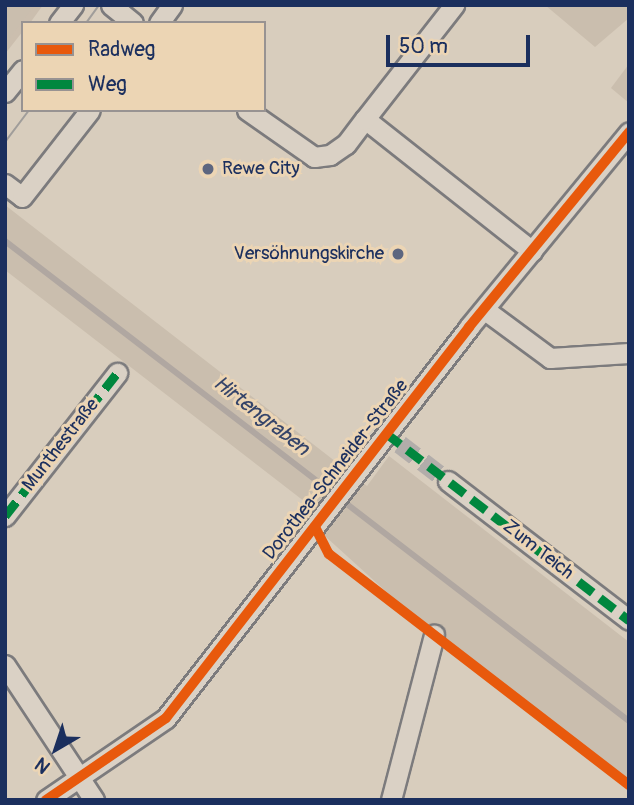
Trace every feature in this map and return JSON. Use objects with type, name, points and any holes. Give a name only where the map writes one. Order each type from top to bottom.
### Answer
[{"type":"street","points":[[61,21],[73,5]]},
{"type":"street","points":[[111,5],[131,21]]},
{"type":"street","points":[[160,21],[172,5]]},
{"type":"street","points":[[250,112],[314,157],[330,155],[345,144],[454,5]]},
{"type":"street","points":[[5,92],[21,72]]},
{"type":"street","points":[[5,184],[22,197],[88,112]]},
{"type":"street","points":[[365,119],[532,251]]},
{"type":"street","name":"Dorothea-Schneider-Straße","points":[[46,800],[166,718],[354,476],[393,439],[485,310],[629,132]]},
{"type":"street","points":[[485,310],[550,358],[629,353]]},
{"type":"street","name":"Munthestraße","points":[[5,516],[117,373]]},
{"type":"street","name":"Zum Teich","points":[[448,481],[626,613]]},
{"type":"street","points":[[391,800],[434,635]]},
{"type":"street","points":[[5,665],[94,800]]},
{"type":"shaded area","points":[[5,5],[43,5],[31,21],[21,21],[21,34],[5,54]]},
{"type":"shaded area","points":[[5,5],[35,5],[21,21],[5,44]]},
{"type":"shaded area","points":[[545,5],[629,5],[629,18],[595,47]]},
{"type":"shaded area","points":[[629,64],[629,103],[611,88]]},
{"type":"shaded area","points":[[5,205],[367,486],[389,456],[629,642],[629,785],[434,635],[315,527],[309,505],[5,270]]},
{"type":"waterway","name":"Hirtengraben","points":[[5,241],[629,721]]},
{"type":"tunnel","points":[[400,444],[448,481]]},
{"type":"tram line","points":[[87,21],[99,5]]},
{"type":"tram line","points":[[5,142],[28,112]]},
{"type":"marked path","points":[[5,516],[117,373]]},
{"type":"marked path","points":[[386,433],[629,620]]},
{"type":"cycle path","points":[[46,800],[166,718],[469,327],[629,132]]},
{"type":"cycle path","points":[[315,527],[329,554],[629,785]]},
{"type":"place","name":"Rewe City","points":[[208,169]]},
{"type":"place","name":"Versöhnungskirche","points":[[398,254]]}]
